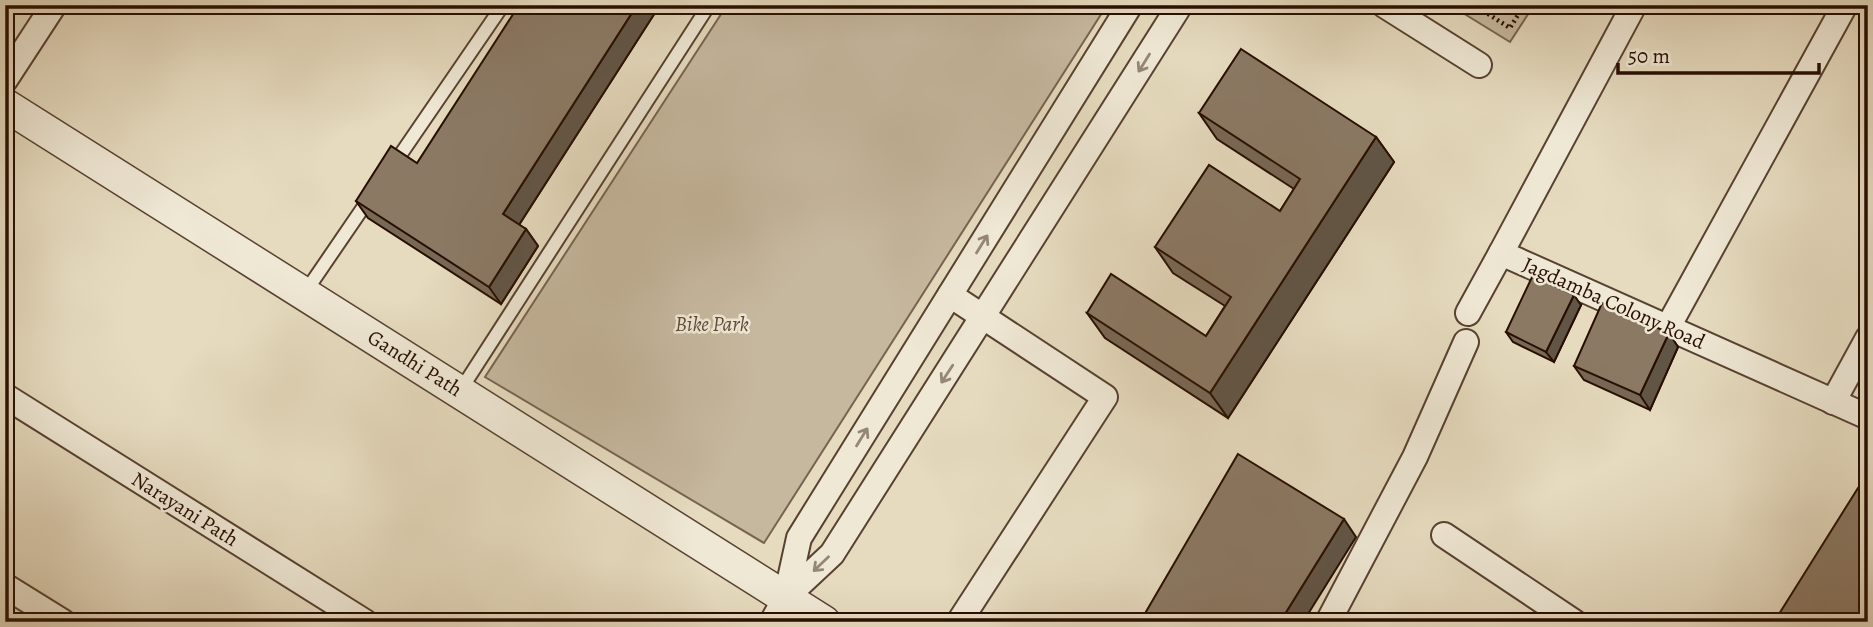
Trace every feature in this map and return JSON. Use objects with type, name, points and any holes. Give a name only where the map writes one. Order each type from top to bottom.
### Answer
[{"type":"street","points":[[5,80],[54,5]]},
{"type":"street","points":[[779,609],[799,538],[1130,5]]},
{"type":"street","points":[[779,609],[832,554],[1180,5]]},
{"type":"street","points":[[1384,5],[1479,65]]},
{"type":"street","name":"Jagdamba Colony Road","points":[[1634,5],[1501,253],[1868,418]]},
{"type":"street","points":[[1668,327],[1845,5]]},
{"type":"street","name":"Gandhi Path","points":[[5,105],[460,391],[779,609],[824,622]]},
{"type":"street","points":[[1468,313],[1501,253]]},
{"type":"street","points":[[950,296],[1105,397],[959,622]]},
{"type":"street","points":[[1833,402],[1868,338]]},
{"type":"street","points":[[1328,622],[1415,457],[1466,342]]},
{"type":"street","name":"Narayani Path","points":[[5,396],[365,622]]},
{"type":"street","points":[[1444,535],[1574,622]]},
{"type":"street","points":[[5,586],[63,622]]},
{"type":"lane","points":[[304,294],[503,5]]},
{"type":"lane","points":[[460,391],[709,5]]},
{"type":"path","points":[[1474,5],[1510,28],[1524,5]]},
{"type":"green space","name":"Bike Park","points":[[727,5],[1107,5],[764,543],[485,377]]},
{"type":"green space","points":[[1450,5],[1534,5],[1510,42]]},
{"type":"building","points":[[519,5],[637,5],[503,214],[526,229],[489,287],[356,201],[391,146],[417,163]]},
{"type":"building","points":[[1241,49],[1376,137],[1210,393],[1087,313],[1111,274],[1206,336],[1231,297],[1155,247],[1209,165],[1280,211],[1300,179],[1199,113]]},
{"type":"building","points":[[1533,275],[1574,295],[1546,352],[1506,332]]},
{"type":"building","points":[[1602,303],[1669,333],[1640,395],[1574,366]]},
{"type":"building","points":[[1238,454],[1344,519],[1280,622],[1140,622]]},
{"type":"building","points":[[1858,488],[1868,493],[1868,622],[1774,622]]}]
